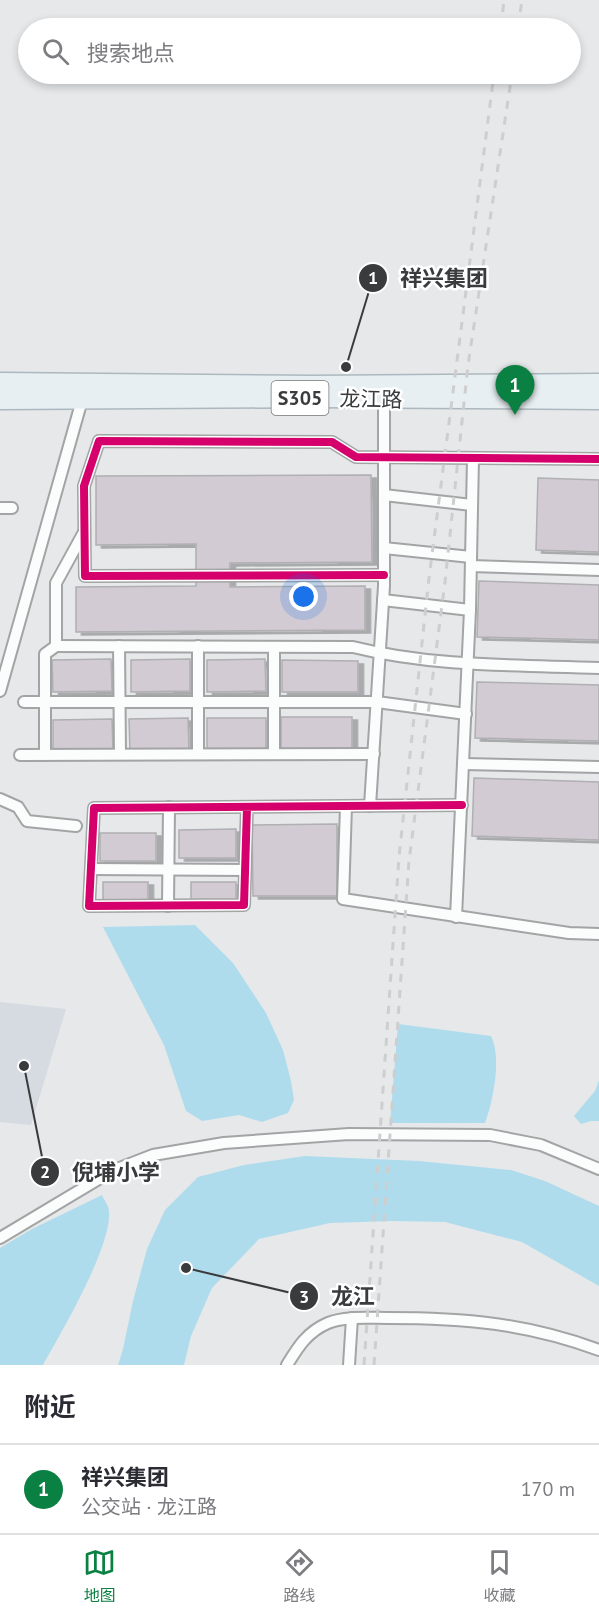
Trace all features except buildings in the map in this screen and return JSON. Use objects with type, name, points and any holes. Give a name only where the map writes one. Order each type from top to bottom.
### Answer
[{"type":"main road","name":"龙江路","points":[[0,382],[314,385],[599,383]]},
{"type":"main road","name":"龙江路","points":[[0,400],[315,398],[599,400]]},
{"type":"street","points":[[0,691],[82,400]]},
{"type":"street","points":[[370,806],[384,575],[384,400]]},
{"type":"street","points":[[384,575],[85,576],[84,486],[99,441],[332,442],[356,457],[599,459]]},
{"type":"street","points":[[456,917],[470,610],[472,458]]},
{"type":"street","points":[[384,495],[472,505]]},
{"type":"street","points":[[0,508],[12,508]]},
{"type":"street","points":[[56,646],[56,583],[84,532]]},
{"type":"street","points":[[384,548],[471,562],[599,570]]},
{"type":"street","points":[[383,600],[470,610]]},
{"type":"street","points":[[45,755],[45,654],[56,646],[353,647],[380,654],[468,664],[599,668]]},
{"type":"street","points":[[119,646],[120,754]]},
{"type":"street","points":[[198,646],[198,754]]},
{"type":"street","points":[[274,646],[274,754]]},
{"type":"street","points":[[24,702],[377,702],[466,714]]},
{"type":"street","points":[[20,755],[374,754]]},
{"type":"street","points":[[464,764],[599,767]]},
{"type":"street","points":[[0,799],[18,807],[27,821],[76,825]]},
{"type":"street","points":[[247,807],[244,905],[89,906],[94,808],[462,805]]},
{"type":"street","points":[[346,806],[343,898],[569,933],[599,934]]},
{"type":"street","points":[[168,906],[169,807]]},
{"type":"street","points":[[91,869],[245,870]]},
{"type":"street","points":[[0,1238],[112,1171],[153,1155],[224,1143],[349,1134],[490,1135],[540,1145],[599,1169]]},
{"type":"street","points":[[349,1365],[352,1318]]},
{"type":"street","points":[[287,1365],[306,1336],[328,1323],[352,1318],[481,1320],[538,1330],[599,1350]]},
{"type":"shaded area","points":[[0,1002],[66,1009],[31,1125],[0,1122]]},
{"type":"water","points":[[195,925],[233,963],[266,1013],[283,1050],[291,1081],[294,1100],[288,1113],[262,1122],[239,1115],[202,1121],[186,1111],[164,1045],[103,927]]},
{"type":"water","points":[[398,1024],[491,1036],[496,1067],[491,1103],[485,1123],[390,1123]]},
{"type":"water","points":[[599,1080],[599,1121],[581,1124],[574,1116],[595,1091]]},
{"type":"water","points":[[305,1156],[419,1161],[511,1170],[545,1181],[599,1206],[599,1286],[522,1242],[445,1222],[330,1223],[259,1239],[212,1288],[191,1336],[184,1365],[118,1365],[147,1249],[165,1210],[198,1177],[244,1165]]},
{"type":"water","points":[[102,1195],[109,1212],[108,1227],[102,1246],[84,1289],[43,1365],[0,1365],[0,1248],[32,1229]]},
{"type":"railway","points":[[502,18],[504,0]]},
{"type":"railway","points":[[519,18],[522,0]]},
{"type":"railway","points":[[364,1365],[399,857],[429,578],[493,84]]},
{"type":"railway","points":[[374,1365],[409,861],[445,582],[468,365],[510,84]]},
{"type":"cycle path","points":[[384,575],[85,576],[84,486],[99,441],[332,442],[356,457],[599,459]]},
{"type":"cycle path","points":[[247,807],[244,905],[89,906],[94,808],[462,805]]},
{"type":"place","name":"祥兴集团","points":[[346,367]]},
{"type":"place","name":"祥兴集团","points":[[515,415]]},
{"type":"place","name":"倪埔小学","points":[[24,1066]]},
{"type":"place","name":"龙江","points":[[186,1268]]}]
